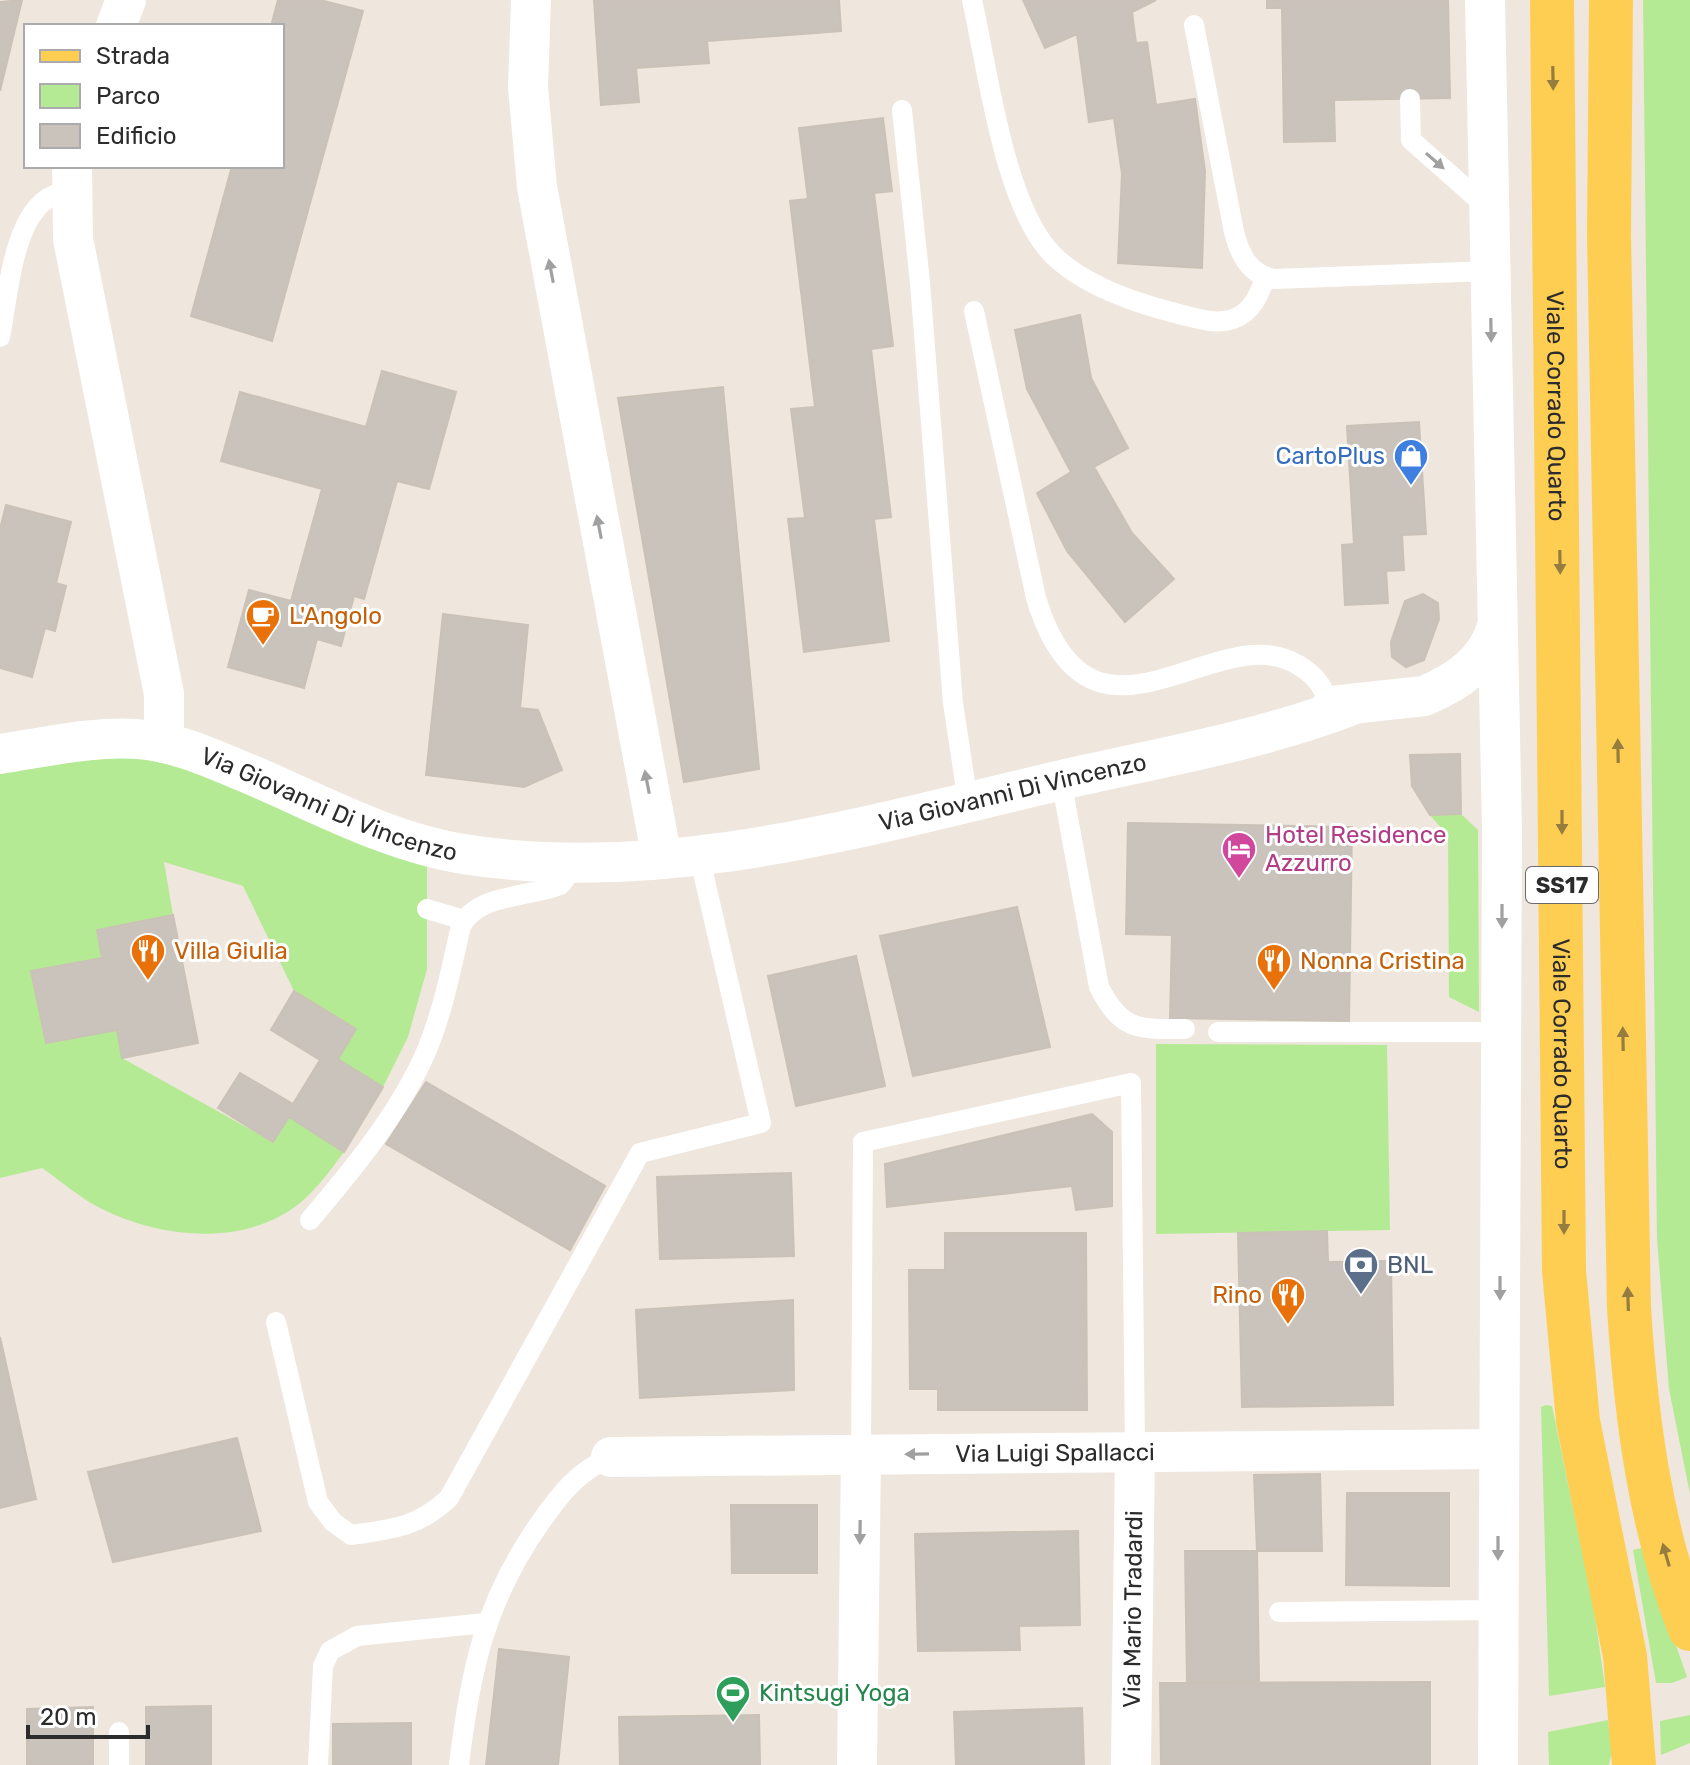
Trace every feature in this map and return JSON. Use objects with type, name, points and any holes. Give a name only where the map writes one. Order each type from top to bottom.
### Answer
[{"type":"main road","name":"Viale Corrado Quarto","points":[[1552,0],[1564,1271],[1578,1421],[1625,1656],[1634,1765]]},
{"type":"main road","name":"SS17","points":[[1611,0],[1609,267],[1629,1308],[1636,1395],[1651,1491],[1660,1534],[1690,1629]]},
{"type":"street","points":[[117,24],[126,0]]},
{"type":"street","points":[[531,0],[528,87],[541,215],[686,854]]},
{"type":"street","points":[[1485,0],[1499,754],[1498,1765]]},
{"type":"street","points":[[71,179],[73,239],[83,300],[164,694],[164,743]]},
{"type":"street","name":"Via Giovanni Di Vincenzo","points":[[0,754],[113,740],[164,743],[226,764],[416,843],[483,857],[612,865],[686,854],[730,836],[967,793],[1060,772],[1299,709],[1339,708],[1424,696],[1455,681],[1481,659],[1497,626]]},
{"type":"street","name":"Via Giovanni Di Vincenzo","points":[[1424,696],[1463,710],[1478,722],[1499,754]]},
{"type":"street","name":"Via Luigi Spallacci","points":[[611,1457],[1499,1449]]},
{"type":"street","name":"Via Mario Tradardi","points":[[1131,1765],[1135,1451]]},
{"type":"street","points":[[857,1765],[861,1454]]},
{"type":"lane","points":[[972,0],[1017,192],[1039,239],[1058,259],[1094,283],[1180,314],[1220,323],[1236,320],[1249,310],[1265,277]]},
{"type":"lane","points":[[1194,25],[1238,245],[1250,267],[1265,277],[1490,271]]},
{"type":"lane","points":[[1410,99],[1411,140],[1489,210]]},
{"type":"lane","points":[[902,110],[921,298],[953,703],[967,793]]},
{"type":"lane","points":[[0,337],[27,219],[45,198],[71,179]]},
{"type":"lane","points":[[974,311],[1036,598],[1046,628],[1064,654],[1090,676],[1127,686],[1164,680],[1250,654],[1268,653],[1286,658],[1310,672],[1339,708]]},
{"type":"lane","points":[[1060,772],[1099,987],[1109,1008],[1138,1029],[1185,1029]]},
{"type":"lane","points":[[276,1322],[318,1502],[333,1522],[351,1535],[409,1526],[432,1513],[449,1498],[640,1153],[761,1123],[686,854]]},
{"type":"lane","points":[[310,1220],[366,1149],[414,1077],[436,1026],[464,920],[481,906],[560,885],[565,879],[566,864]]},
{"type":"lane","points":[[427,909],[464,920]]},
{"type":"lane","points":[[1218,1032],[1501,1032]]},
{"type":"lane","points":[[861,1454],[863,1142],[1131,1083],[1135,1451]]},
{"type":"lane","points":[[459,1765],[464,1720],[486,1623],[516,1556],[558,1496],[578,1474],[611,1457]]},
{"type":"lane","points":[[1279,1612],[1498,1610]]},
{"type":"lane","points":[[318,1765],[323,1666],[330,1651],[357,1636],[486,1623]]},
{"type":"lane","points":[[119,1732],[119,1765]]},
{"type":"green space","points":[[1643,0],[1690,0],[1690,1494],[1669,1389],[1657,1239]]},
{"type":"green space","points":[[136,754],[173,760],[427,862],[427,969],[408,1037],[383,1087],[338,1059],[356,1029],[294,991],[243,886],[164,862],[173,915],[97,930],[102,958],[32,972],[46,1043],[117,1030],[122,1058],[273,1142],[289,1117],[344,1152],[300,1203],[254,1227],[203,1234],[151,1227],[94,1205],[42,1168],[0,1178],[0,770]]},
{"type":"green space","points":[[1461,814],[1478,830],[1479,1012],[1449,997],[1448,836],[1430,815]]},
{"type":"green space","points":[[1156,1044],[1387,1045],[1390,1230],[1156,1234]]},
{"type":"green space","points":[[1552,1406],[1594,1609],[1605,1687],[1549,1696],[1541,1407]]},
{"type":"green space","points":[[1642,1548],[1687,1677],[1672,1683],[1656,1683],[1633,1550]]},
{"type":"green space","points":[[1690,1715],[1690,1743],[1661,1755],[1660,1721]]},
{"type":"green space","points":[[1608,1720],[1612,1750],[1609,1765],[1549,1765],[1548,1732]]},
{"type":"building","points":[[22,0],[0,91],[0,2]]},
{"type":"building","points":[[278,0],[320,0],[363,11],[272,341],[191,316],[231,168],[284,168],[284,24],[272,24]]},
{"type":"building","points":[[594,0],[839,0],[841,31],[707,41],[709,63],[636,68],[639,102],[601,105]]},
{"type":"building","points":[[1023,0],[1156,0],[1132,12],[1136,43],[1147,42],[1156,105],[1195,99],[1205,171],[1202,268],[1118,263],[1122,174],[1114,118],[1089,122],[1077,34],[1045,48]]},
{"type":"building","points":[[1267,0],[1448,0],[1450,98],[1334,100],[1335,141],[1284,142],[1282,8],[1267,8]]},
{"type":"building","points":[[883,118],[892,191],[874,193],[893,346],[871,349],[891,517],[874,519],[889,641],[804,652],[788,519],[805,518],[791,409],[815,407],[790,201],[808,199],[799,128]]},
{"type":"building","points":[[1080,315],[1091,378],[1128,448],[1094,467],[1132,533],[1174,579],[1125,622],[1067,551],[1037,493],[1071,472],[1027,389],[1015,330]]},
{"type":"building","points":[[382,371],[456,392],[429,489],[397,481],[364,599],[354,596],[341,646],[317,639],[304,688],[228,667],[249,590],[291,601],[322,489],[221,461],[240,392],[366,427]]},
{"type":"building","points":[[723,387],[759,769],[684,782],[618,398]]},
{"type":"building","points":[[1419,422],[1426,534],[1402,535],[1404,570],[1386,571],[1388,603],[1345,605],[1342,545],[1354,544],[1347,426]]},
{"type":"building","points":[[6,505],[71,522],[56,583],[66,586],[55,631],[45,628],[32,677],[0,668],[0,529]]},
{"type":"building","points":[[1423,594],[1438,603],[1439,619],[1424,660],[1406,667],[1392,657],[1391,642],[1405,601]]},
{"type":"building","points":[[443,614],[528,625],[520,708],[538,710],[562,770],[524,787],[426,775]]},
{"type":"building","points":[[1460,754],[1461,814],[1430,815],[1412,786],[1410,755]]},
{"type":"building","name":"Hotel Residence Azzurro","points":[[1128,823],[1352,827],[1349,1021],[1170,1018],[1172,935],[1126,934]]},
{"type":"building","points":[[1017,907],[1050,1047],[913,1076],[880,936]]},
{"type":"building","points":[[173,915],[198,1043],[122,1058],[117,1030],[46,1043],[31,971],[102,958],[97,930]]},
{"type":"building","points":[[856,956],[885,1086],[796,1106],[768,976]]},
{"type":"building","points":[[294,991],[356,1029],[338,1059],[383,1087],[344,1152],[289,1117],[273,1142],[218,1108],[240,1073],[293,1104],[320,1060],[271,1030]]},
{"type":"building","points":[[426,1082],[605,1186],[570,1250],[386,1144]]},
{"type":"building","points":[[1092,1114],[1112,1132],[1112,1206],[1076,1210],[1072,1186],[887,1207],[885,1164]]},
{"type":"building","points":[[791,1173],[794,1256],[660,1259],[657,1177]]},
{"type":"building","points":[[1327,1231],[1328,1262],[1391,1261],[1393,1405],[1242,1407],[1238,1233]]},
{"type":"building","points":[[945,1233],[1086,1233],[1087,1410],[938,1410],[938,1389],[910,1389],[909,1270],[945,1270]]},
{"type":"building","points":[[793,1300],[794,1390],[640,1398],[636,1310]]},
{"type":"building","points":[[0,1337],[36,1499],[0,1508]]},
{"type":"building","points":[[237,1438],[261,1531],[113,1562],[88,1472]]},
{"type":"building","points":[[1320,1474],[1322,1551],[1257,1551],[1254,1475]]},
{"type":"building","points":[[1347,1493],[1449,1493],[1449,1586],[1346,1585]]},
{"type":"building","points":[[731,1505],[817,1505],[817,1573],[732,1573]]},
{"type":"building","points":[[1078,1531],[1080,1625],[1019,1626],[1020,1650],[918,1651],[915,1534]]},
{"type":"building","points":[[1185,1551],[1257,1551],[1259,1682],[1187,1682]]},
{"type":"building","points":[[499,1649],[569,1657],[558,1765],[486,1765]]},
{"type":"building","points":[[1430,1682],[1430,1765],[1161,1765],[1160,1683]]},
{"type":"building","points":[[211,1706],[211,1765],[146,1765],[146,1707]]},
{"type":"building","points":[[93,1707],[93,1765],[27,1765],[27,1709]]},
{"type":"building","points":[[1082,1708],[1084,1765],[956,1765],[954,1712]]},
{"type":"building","points":[[759,1715],[760,1765],[620,1765],[619,1717]]},
{"type":"building","points":[[411,1723],[411,1765],[333,1765],[333,1724]]},
{"type":"place","name":"CartoPlus","points":[[1411,487]]},
{"type":"place","name":"L'Angolo","points":[[263,647]]},
{"type":"place","name":"Hotel Residence Azzurro","points":[[1239,880]]},
{"type":"place","name":"Villa Giulia","points":[[148,982]]},
{"type":"place","name":"Nonna Cristina","points":[[1274,992]]},
{"type":"place","name":"BNL","points":[[1361,1296]]},
{"type":"place","name":"Rino","points":[[1288,1326]]},
{"type":"place","name":"Kintsugi Yoga","points":[[733,1724]]}]
